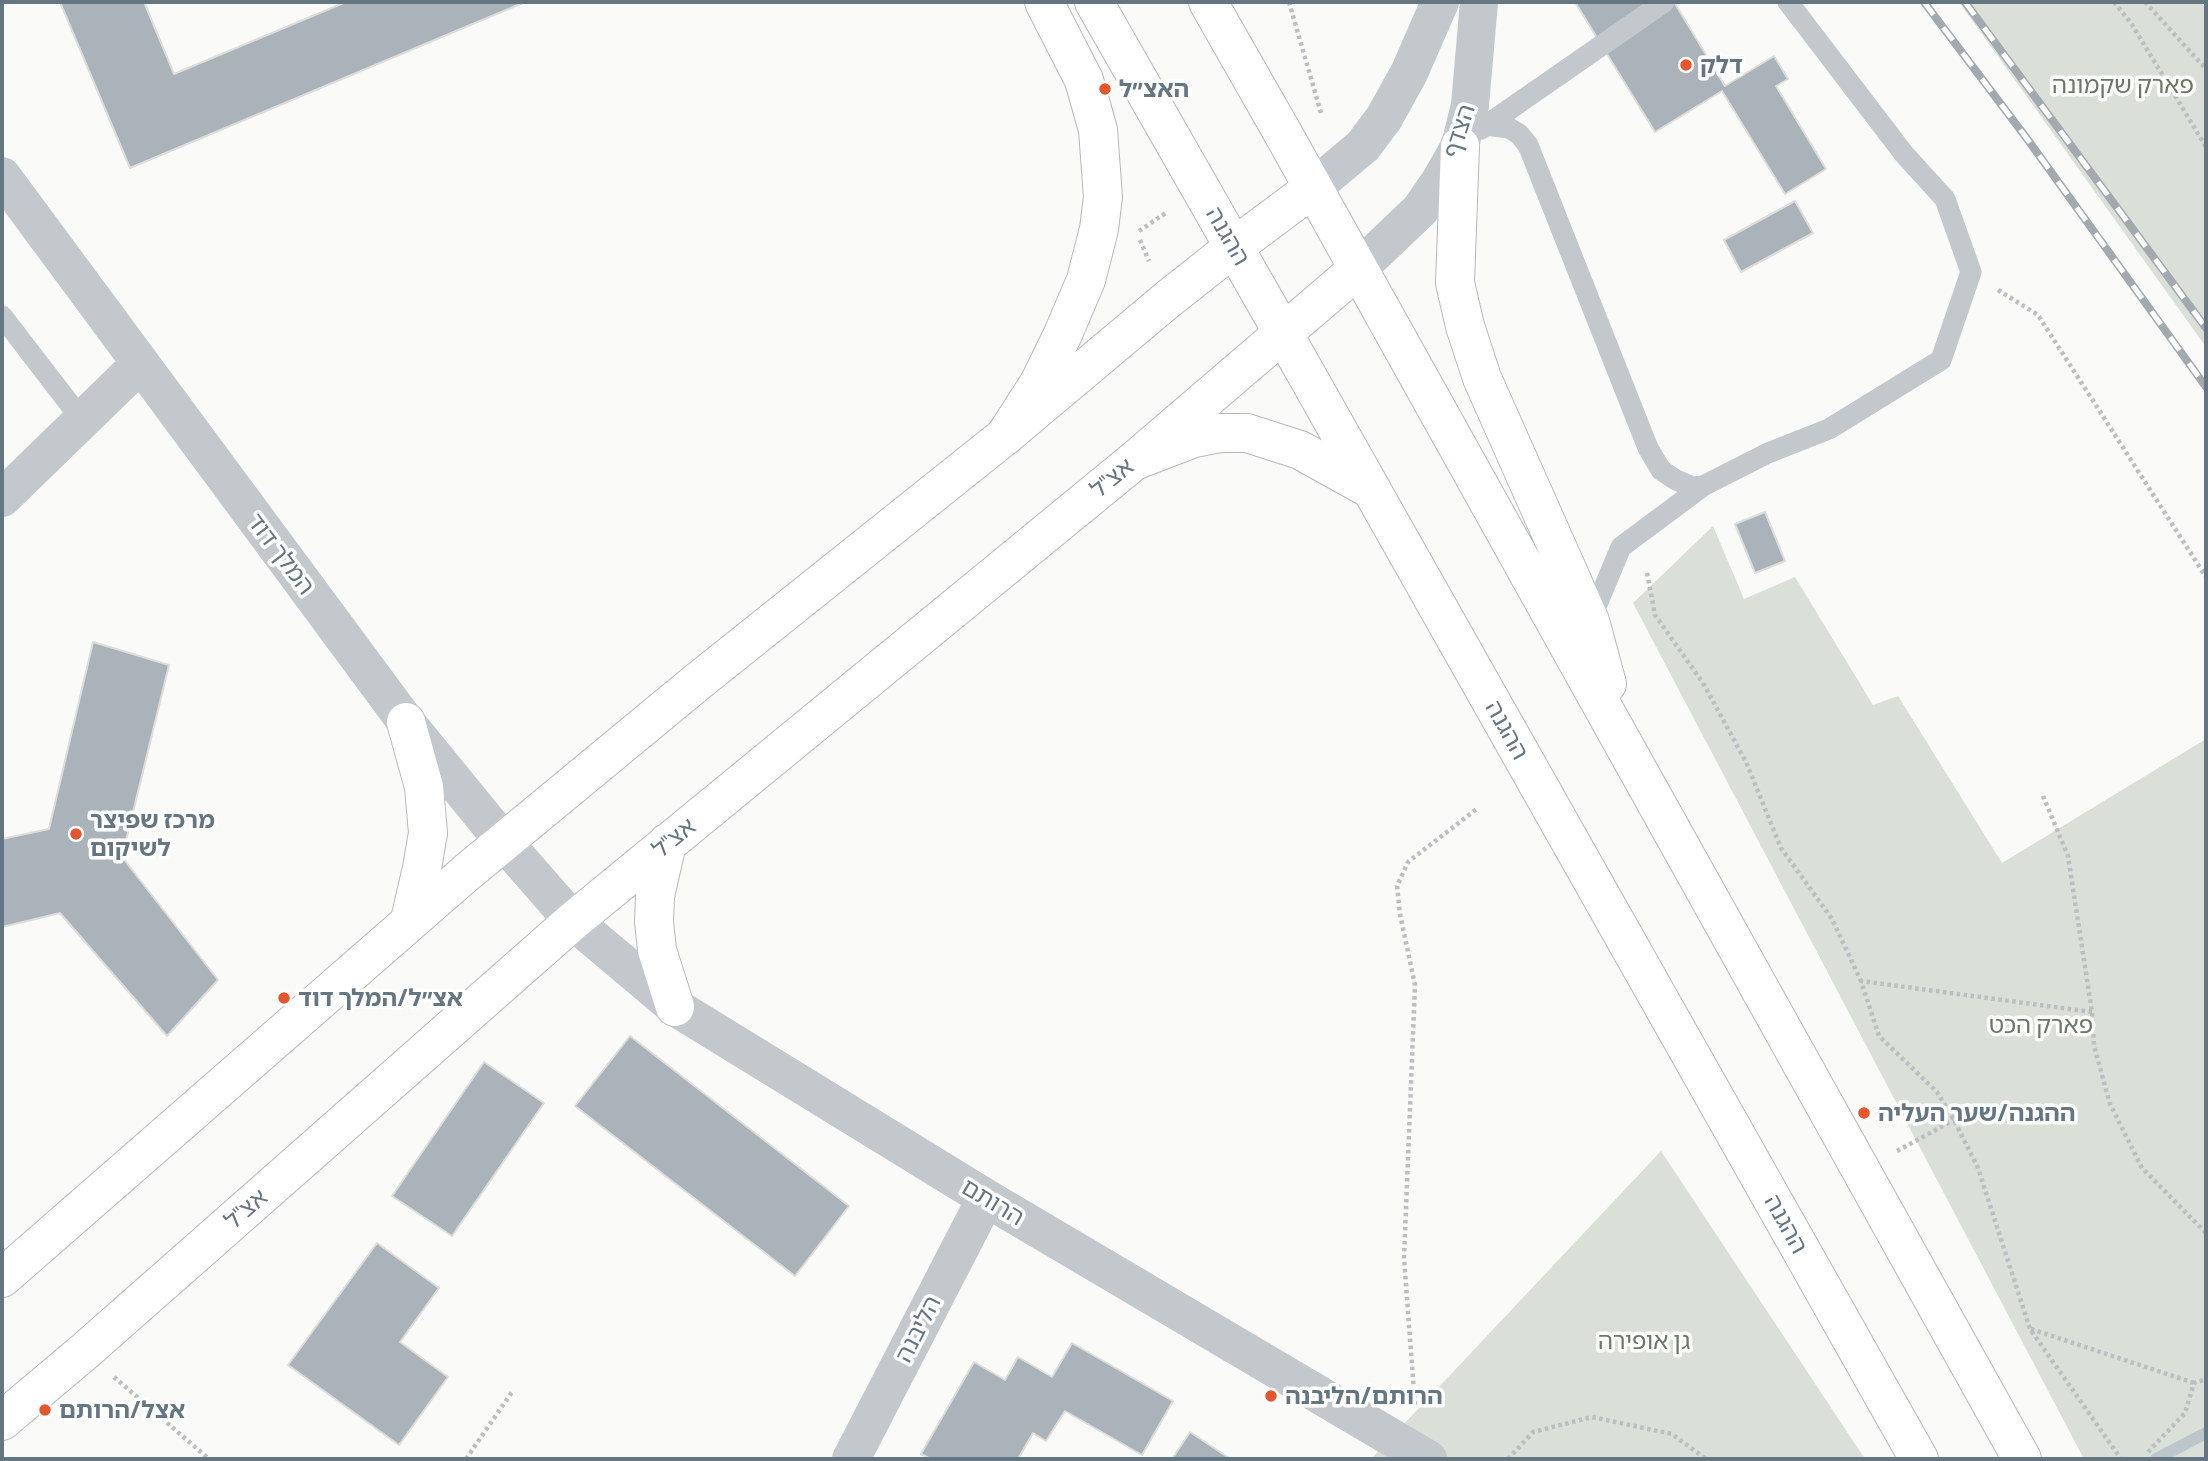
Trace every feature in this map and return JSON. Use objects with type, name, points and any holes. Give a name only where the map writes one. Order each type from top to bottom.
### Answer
[{"type":"main road","points":[[1005,436],[1039,383],[1086,281],[1099,229],[1103,198],[1098,130],[1084,80],[1044,2]]},
{"type":"main road","name":"ההגנה","points":[[1094,2],[1373,490],[1919,1459]]},
{"type":"main road","points":[[1208,2],[2022,1459]]},
{"type":"main road","points":[[1472,135],[1455,283],[1465,326],[1482,378],[1590,621],[1622,740]]},
{"type":"main road","points":[[2,1278],[410,920],[696,683],[1005,436],[1167,300],[1313,188]]},
{"type":"main road","name":"אצ\"ל","points":[[2,1421],[573,921],[1134,461],[1358,269]]},
{"type":"main road","points":[[1134,461],[1194,438],[1220,433],[1247,433],[1300,450],[1373,490]]},
{"type":"main road","points":[[406,722],[424,787],[428,833],[410,920]]},
{"type":"main road","points":[[667,843],[655,896],[653,922],[657,950],[675,1007]]},
{"type":"street","points":[[1313,188],[1363,146],[1384,118],[1409,73],[1440,2]]},
{"type":"street","name":"הצדף","points":[[1358,269],[1420,210],[1472,135],[1470,105],[1479,2]]},
{"type":"street","name":"המלך דוד","points":[[2,176],[406,722],[573,921]]},
{"type":"street","points":[[2,498],[140,364]]},
{"type":"street","name":"הרותם","points":[[573,921],[675,1007],[986,1198],[1423,1457]]},
{"type":"street","name":"הליבנה","points":[[851,1459],[986,1198]]},
{"type":"lane","points":[[1472,135],[1664,2]]},
{"type":"lane","points":[[1590,621],[1621,547],[1703,486],[1768,453],[1829,429],[1941,360],[1971,272],[1945,199],[1904,154],[1788,2]]},
{"type":"lane","points":[[1472,135],[1508,128],[1519,134],[1528,145],[1647,448],[1661,470],[1693,487],[1703,486]]},
{"type":"lane","points":[[2,316],[82,421]]},
{"type":"path","points":[[1289,2],[1325,124]]},
{"type":"path","points":[[2114,2],[2132,23],[2206,147]]},
{"type":"path","points":[[2145,2],[2206,69]]},
{"type":"path","points":[[1167,300],[1136,233],[1201,188]]},
{"type":"path","points":[[1971,272],[2038,315],[2206,577]]},
{"type":"path","points":[[1639,535],[1656,615],[1703,683],[1746,762],[1781,848],[1832,919],[1861,981],[1879,1036],[1937,1092],[1954,1120],[1978,1168],[2030,1329],[2121,1459]]},
{"type":"path","points":[[2043,796],[2068,856],[2092,1012],[2094,1046],[2110,1104],[2142,1168],[2206,1233]]},
{"type":"path","points":[[1423,1457],[1404,1258],[1415,985],[1397,886],[1408,862],[1478,808]]},
{"type":"path","points":[[1861,981],[2092,1012]]},
{"type":"path","points":[[1861,1170],[1954,1120]]},
{"type":"path","points":[[2030,1329],[2194,1383],[2206,1380]]},
{"type":"path","points":[[85,1351],[209,1459]]},
{"type":"path","points":[[2148,1452],[2185,1413],[2194,1383]]},
{"type":"path","points":[[466,1459],[512,1391]]},
{"type":"path","points":[[1508,1459],[1533,1432],[1592,1417],[1672,1434],[1706,1459]]},
{"type":"green space","name":"פארק שקמונה","points":[[1959,2],[2202,2],[2206,9],[2206,347]]},
{"type":"green space","name":"פארק הכט","points":[[1713,526],[1744,599],[1795,577],[1873,705],[1898,696],[2002,863],[2206,739],[2206,1459],[2084,1459],[1633,603]]},
{"type":"green space","name":"גן אופירה","points":[[1661,1151],[1865,1459],[1371,1459]]},
{"type":"building","points":[[60,2],[144,2],[174,74],[346,2],[525,2],[130,168]]},
{"type":"building","points":[[1575,2],[1674,2],[1725,86],[1774,56],[1788,79],[1776,86],[1826,169],[1785,194],[1722,91],[1655,132]]},
{"type":"building","points":[[1795,201],[1813,233],[1741,272],[1724,240]]},
{"type":"building","points":[[1765,512],[1785,561],[1755,573],[1735,524]]},
{"type":"building","name":"מרכז שפיצר לשיקום","points":[[93,642],[169,665],[122,857],[218,980],[167,1036],[60,913],[2,927],[2,839],[49,829]]},
{"type":"building","points":[[630,1036],[849,1206],[795,1276],[575,1106]]},
{"type":"building","points":[[484,1062],[544,1103],[452,1236],[392,1196]]},
{"type":"building","points":[[377,1243],[439,1288],[400,1342],[448,1377],[399,1445],[288,1365]]},
{"type":"building","points":[[1072,1343],[1173,1401],[1142,1455],[1065,1411],[1046,1441],[1033,1433],[1018,1459],[931,1459],[921,1454],[974,1362],[1005,1380],[1018,1357],[1052,1377]]},
{"type":"building","points":[[1190,1432],[1229,1458],[1229,1459],[1172,1459]]},
{"type":"waterway","points":[[2156,1459],[2206,1433]]},
{"type":"railway","points":[[1924,2],[2028,140],[2206,387]]},
{"type":"railway","points":[[1965,2],[2206,328]]},
{"type":"place","name":"דלק","points":[[1686,65]]},
{"type":"place","name":"האצ״ל","points":[[1105,89]]},
{"type":"place","name":"מרכז שפיצר לשיקום","points":[[76,834]]},
{"type":"place","name":"אצ״ל/המלך דוד","points":[[284,998]]},
{"type":"place","name":"ההגנה/שער העליה","points":[[1864,1113]]},
{"type":"place","name":"הרותם/הליבנה","points":[[1271,1396]]},
{"type":"place","name":"אצל/הרותם","points":[[45,1410]]}]
